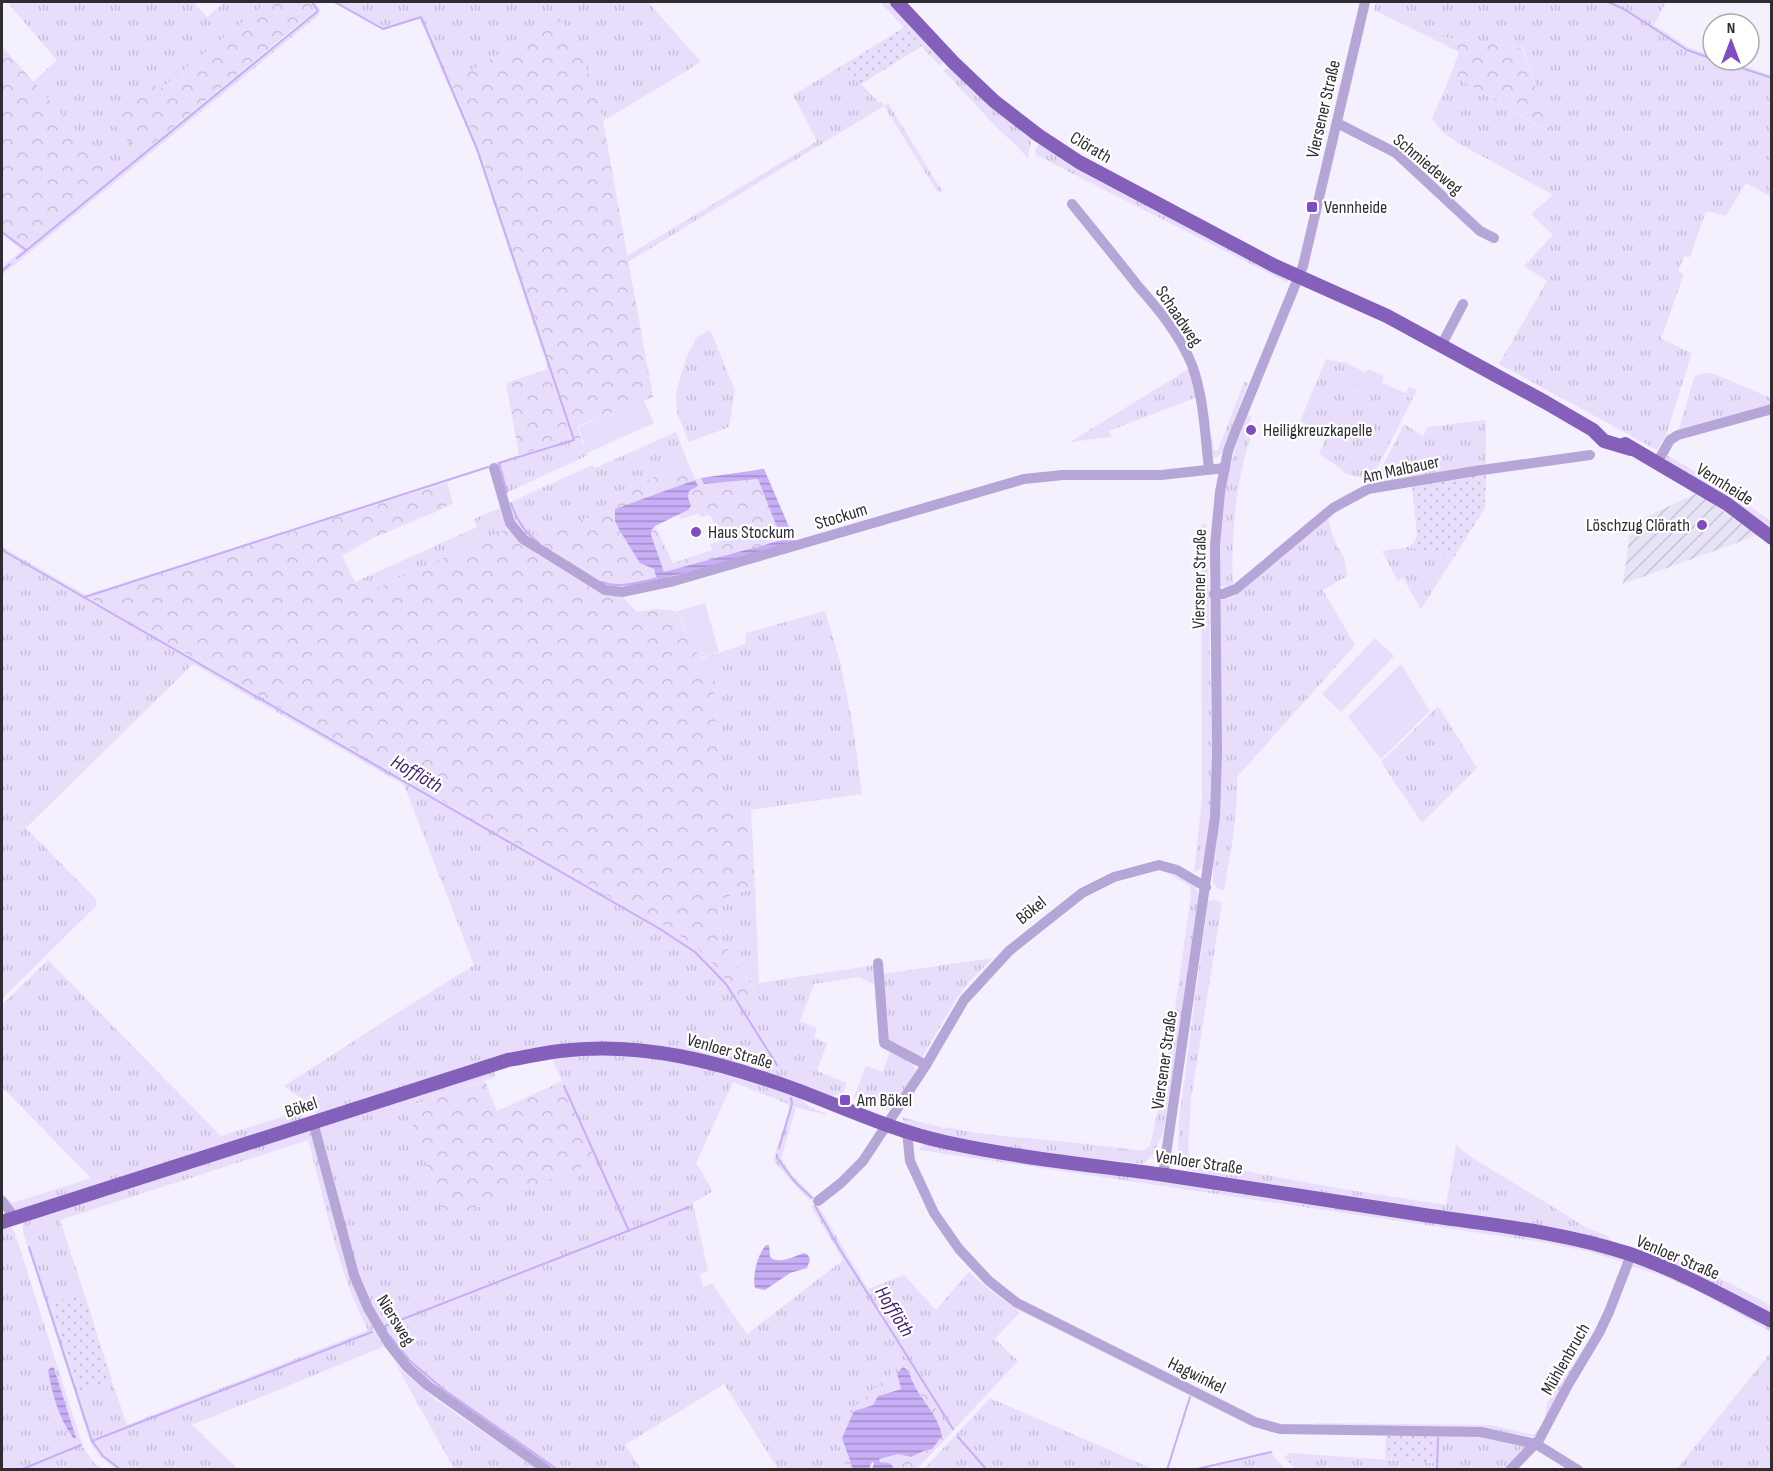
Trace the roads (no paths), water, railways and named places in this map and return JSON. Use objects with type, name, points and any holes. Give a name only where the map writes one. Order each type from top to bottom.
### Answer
[{"type":"main road","name":"Clörath","points":[[897,2],[953,63],[994,102],[1038,135],[1093,171],[1299,277]]},
{"type":"main road","name":"Vennheide","points":[[1299,277],[1377,311],[1545,402],[1593,430],[1604,441],[1630,449],[1727,504],[1772,538]]},
{"type":"main road","name":"Venloer Straße","points":[[616,1048],[665,1052],[710,1061],[942,1142],[1011,1155],[1163,1175],[1534,1232],[1599,1245],[1631,1255],[1699,1283],[1772,1321]]},
{"type":"main road","name":"Bökel","points":[[8,1220],[508,1060],[562,1050],[616,1048]]},
{"type":"street","name":"Viersener Straße","points":[[1163,1175],[1206,887],[1217,789],[1214,594],[1216,524],[1225,468],[1228,451],[1244,408],[1299,277],[1365,2]]},
{"type":"street","name":"Schmiedeweg","points":[[1337,123],[1396,153],[1480,231],[1494,238]]},
{"type":"street","name":"Schaadweg","points":[[1072,204],[1159,311],[1186,353],[1201,399],[1209,469]]},
{"type":"street","points":[[1441,346],[1463,304]]},
{"type":"street","points":[[1657,464],[1670,440],[1678,435],[1772,409]]},
{"type":"street","name":"Am Malbauer","points":[[1214,594],[1223,594],[1236,589],[1333,508],[1368,489],[1590,455]]},
{"type":"street","name":"Stockum","points":[[494,468],[510,523],[523,539],[605,590],[622,592],[674,581],[1024,478],[1063,475],[1168,475],[1225,468]]},
{"type":"street","name":"Bökel","points":[[818,1201],[856,1170],[926,1065],[964,1000],[1009,951],[1082,893],[1114,877],[1159,865],[1177,870],[1206,887]]},
{"type":"street","points":[[878,963],[884,1043],[926,1065]]},
{"type":"street","name":"Niersweg","points":[[313,1122],[354,1275],[368,1308],[385,1338],[402,1361],[428,1385],[548,1470]]},
{"type":"street","name":"Hagwinkel","points":[[907,1131],[910,1161],[934,1213],[959,1248],[989,1281],[1017,1303],[1077,1334],[1266,1426],[1280,1429],[1481,1432],[1536,1444],[1578,1470]]},
{"type":"street","points":[[2,1201],[8,1220]]},
{"type":"street","name":"Mühlenbruch","points":[[1510,1470],[1536,1444],[1599,1333],[1631,1255]]},
{"type":"waterway","points":[[17,258],[318,11],[312,2]]},
{"type":"waterway","points":[[335,2],[383,29],[421,17],[477,149],[574,440],[499,463],[507,492]]},
{"type":"waterway","points":[[1608,2],[1624,9],[1687,50],[1701,55]]},
{"type":"waterway","points":[[1754,72],[1772,78]]},
{"type":"waterway","points":[[2,232],[26,250]]},
{"type":"waterway","points":[[2,271],[10,264]]},
{"type":"waterway","points":[[85,597],[488,467]]},
{"type":"waterway","points":[[511,503],[521,525],[539,543]]},
{"type":"waterway","name":"Hofflöth","points":[[2,550],[660,929],[695,952],[726,984],[777,1065]]},
{"type":"waterway","points":[[602,582],[621,585],[655,579]]},
{"type":"waterway","points":[[564,1086],[629,1231]]},
{"type":"waterway","name":"Hofflöth","points":[[779,1148],[792,1104],[791,1098]]},
{"type":"waterway","name":"Hofflöth","points":[[777,1155],[794,1181],[812,1198]]},
{"type":"waterway","name":"Hofflöth","points":[[815,1206],[953,1429]]},
{"type":"waterway","points":[[386,1329],[385,1326],[689,1207]]},
{"type":"waterway","points":[[29,1247],[92,1441],[372,1332]]},
{"type":"waterway","points":[[390,1336],[410,1361],[443,1389],[558,1470]]},
{"type":"waterway","points":[[1167,1470],[1190,1397]]},
{"type":"waterway","name":"Hofflöth","points":[[958,1437],[987,1470]]},
{"type":"waterway","points":[[1437,1470],[1438,1438]]},
{"type":"waterway","points":[[92,1441],[103,1456],[121,1470]]},
{"type":"waterway","points":[[20,1470],[81,1445]]},
{"type":"waterway","points":[[1193,1470],[1271,1452]]},
{"type":"place","name":"Vennheide","points":[[1312,207]]},
{"type":"place","name":"Heiligkreuzkapelle","points":[[1251,430]]},
{"type":"place","name":"Löschzug Clörath","points":[[1702,525]]},
{"type":"place","name":"Haus Stockum","points":[[696,532]]},
{"type":"place","name":"Am Bökel","points":[[845,1100]]}]
